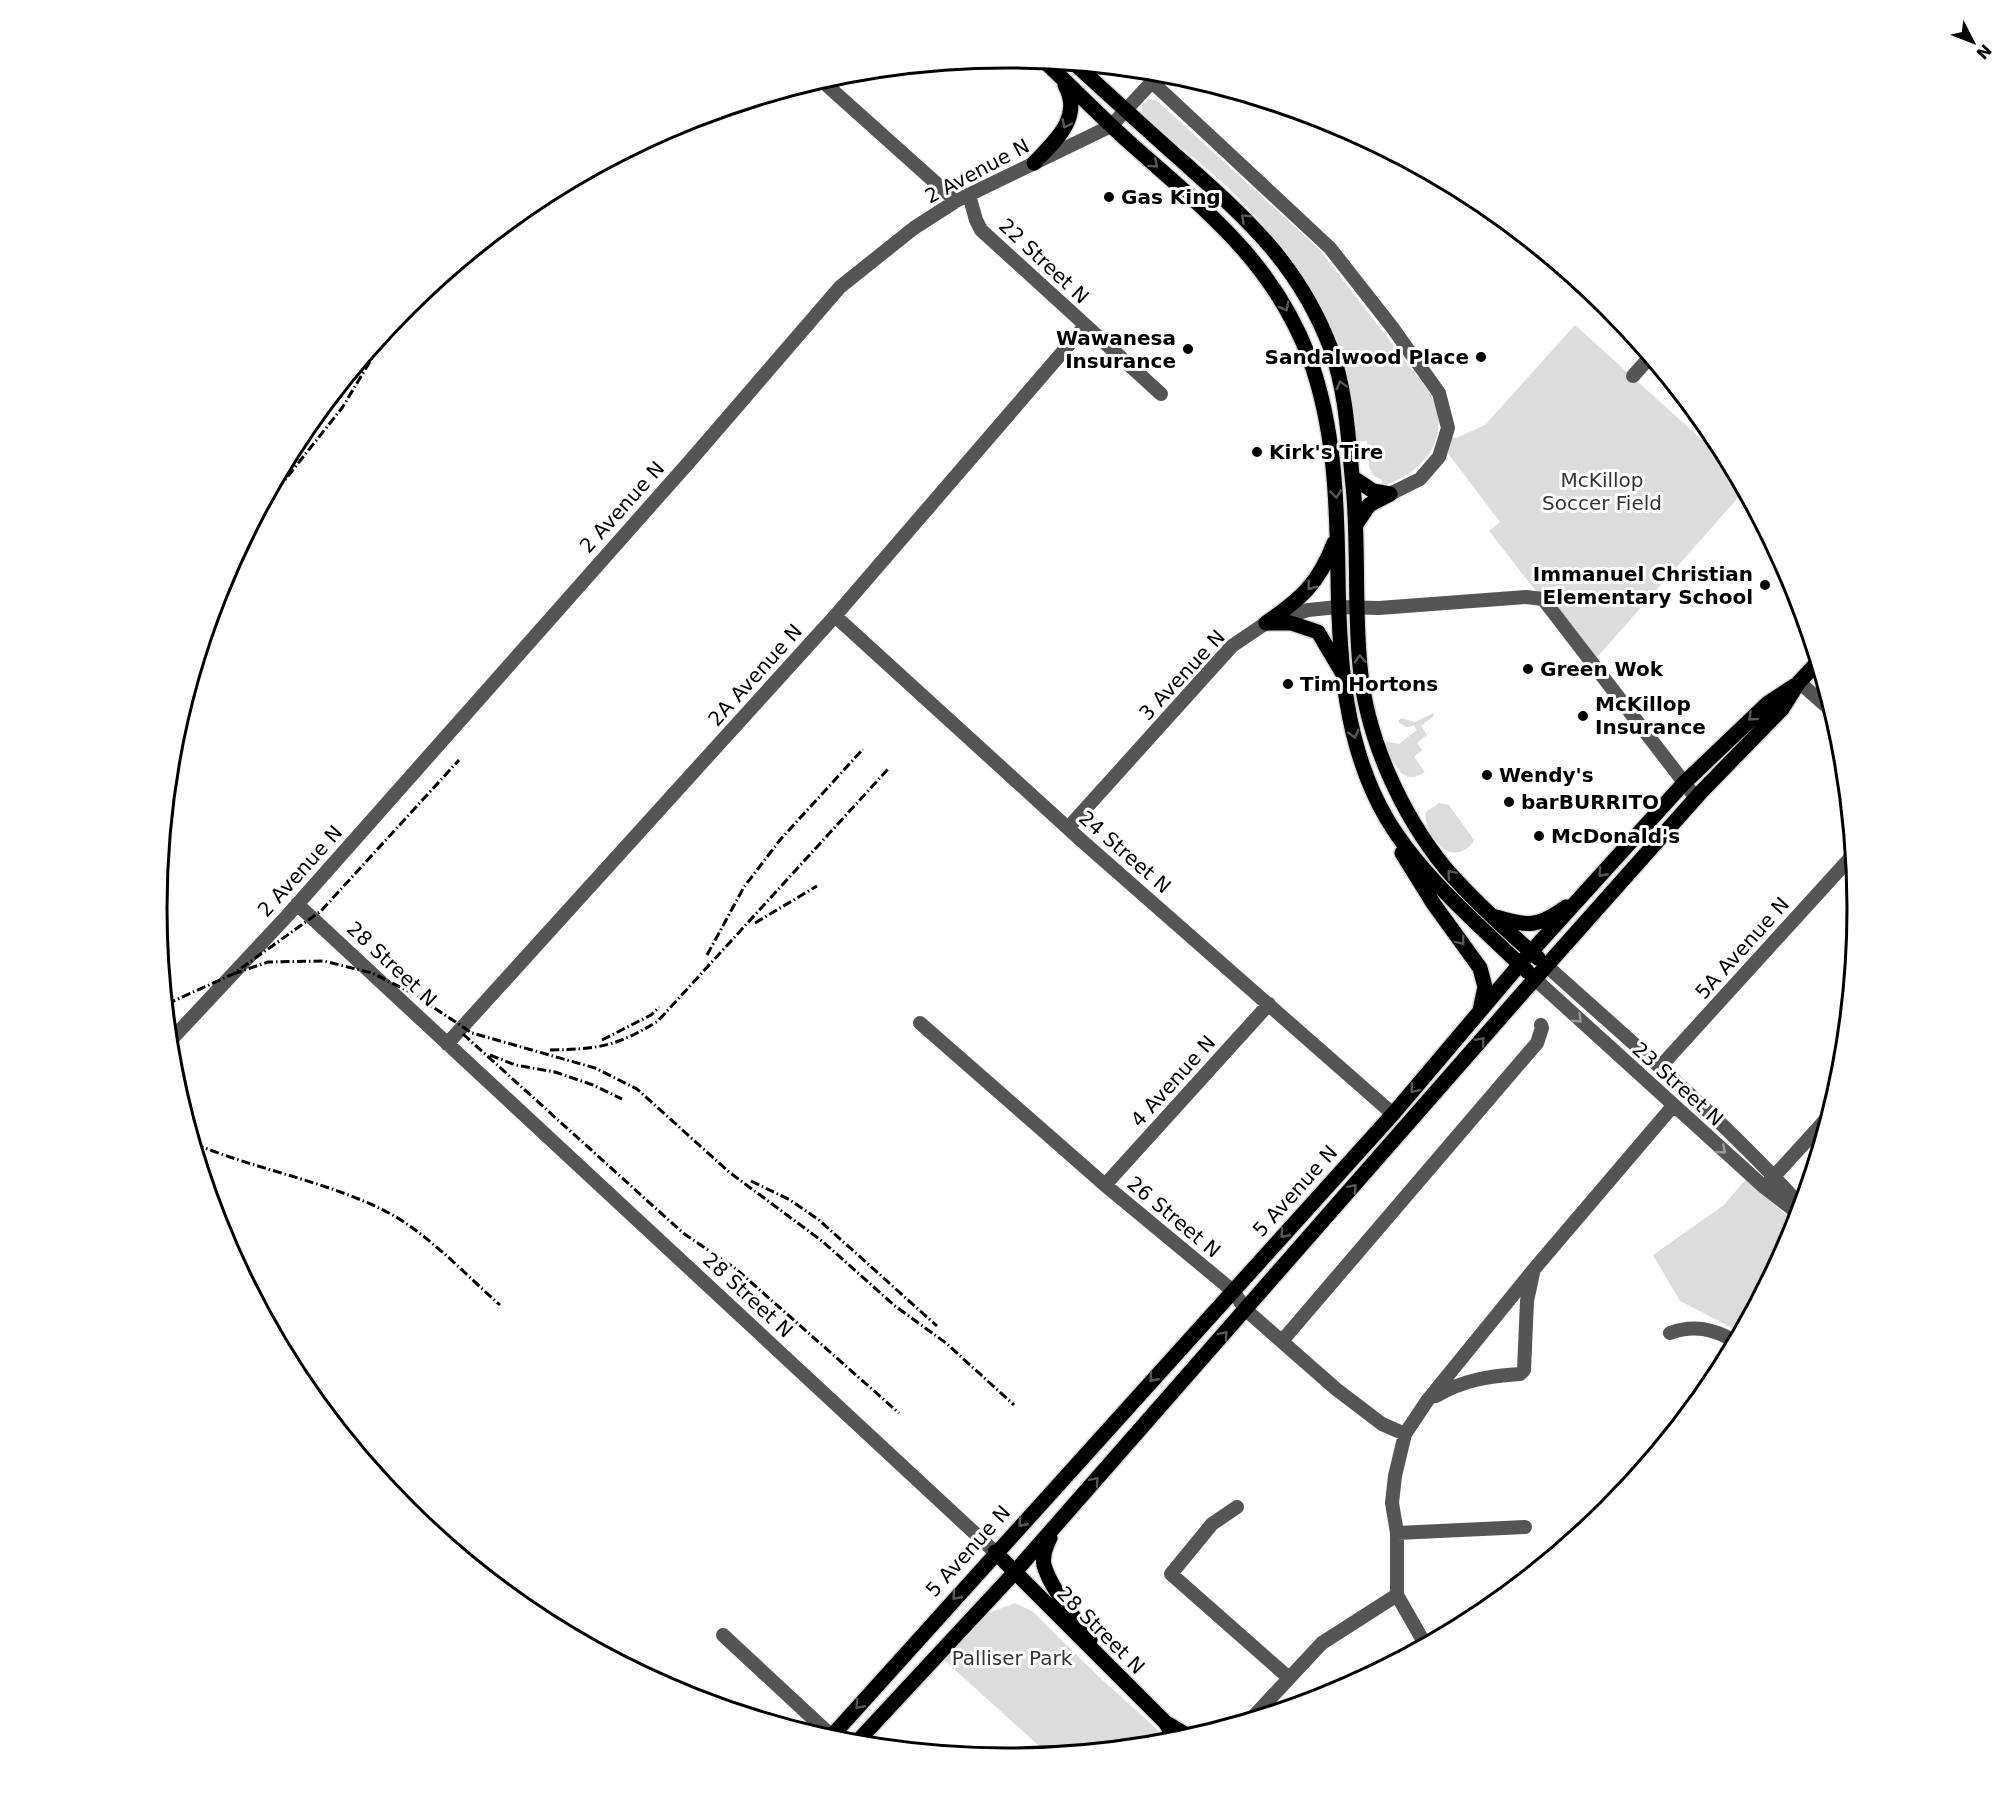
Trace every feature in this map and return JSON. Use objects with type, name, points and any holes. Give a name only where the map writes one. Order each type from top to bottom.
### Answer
[{"type":"main road","points":[[1052,69],[1111,126],[1223,225],[1254,259],[1285,306],[1308,356],[1325,409],[1337,499],[1338,607],[1347,706],[1355,739],[1370,784],[1413,871],[1480,968],[1485,987],[1479,1012]]},
{"type":"main road","points":[[1083,71],[1258,230],[1300,285],[1331,349],[1346,408],[1357,523],[1360,667],[1371,724],[1389,772],[1434,853],[1465,890],[1547,966]]},
{"type":"main road","points":[[1034,162],[1054,143],[1069,122],[1072,101],[1060,77]]},
{"type":"main road","points":[[1352,477],[1373,491],[1390,494]]},
{"type":"main road","points":[[1357,523],[1369,505],[1390,494]]},
{"type":"main road","points":[[1266,623],[1298,601],[1311,588],[1326,563],[1337,535]]},
{"type":"main road","points":[[1266,623],[1291,623],[1318,632],[1344,676]]},
{"type":"main road","name":"5 Avenue N","points":[[864,1734],[1014,1573],[1535,979],[1696,798],[1782,708],[1799,682],[1812,668]]},
{"type":"main road","name":"5 Avenue N","points":[[839,1730],[995,1552],[1393,1114],[1520,964],[1683,783],[1768,703],[1799,682]]},
{"type":"main road","points":[[1388,819],[1429,872],[1535,979]]},
{"type":"main road","points":[[1491,916],[1525,926],[1558,912],[1583,894]]},
{"type":"main road","points":[[1056,1525],[1044,1552],[1044,1564],[1056,1588],[1110,1670]]},
{"type":"main road","name":"28 Street N","points":[[995,1552],[1110,1670],[1165,1722],[1178,1730]]},
{"type":"main road","name":"28 Street N","points":[[1165,1722],[1171,1731]]},
{"type":"street","name":"2 Avenue N","points":[[178,1033],[297,904],[690,461],[840,287],[914,228],[956,201],[1111,126],[1153,81]]},
{"type":"street","points":[[1163,83],[1330,248],[1392,327],[1439,393],[1448,428],[1439,457],[1420,479],[1390,494]]},
{"type":"street","points":[[829,87],[956,201]]},
{"type":"street","name":"22 Street N","points":[[969,195],[981,230],[1161,394]]},
{"type":"street","name":"2A Avenue N","points":[[447,1044],[835,616],[1085,326]]},
{"type":"street","points":[[1633,376],[1646,362]]},
{"type":"street","name":"3 Avenue N","points":[[1068,828],[1232,646],[1266,623],[1300,611],[1338,607],[1358,608],[1526,597],[1543,599],[1683,783]]},
{"type":"street","name":"24 Street N","points":[[835,616],[1068,828],[1393,1114]]},
{"type":"street","points":[[1799,682],[1822,702]]},
{"type":"street","points":[[1683,783],[1696,798]]},
{"type":"street","name":"5A Avenue N","points":[[1660,1067],[1846,862]]},
{"type":"street","name":"28 Street N","points":[[297,904],[995,1552]]},
{"type":"street","name":"23 Street N","points":[[1547,966],[1660,1067],[1774,1176],[1795,1199]]},
{"type":"street","name":"23 Street N","points":[[1535,979],[1672,1106],[1792,1208]]},
{"type":"street","name":"4 Avenue N","points":[[1105,1185],[1269,1004]]},
{"type":"street","name":"26 Street N","points":[[920,1023],[1105,1185],[1233,1291],[1246,1310],[1282,1341],[1382,1424],[1405,1434]]},
{"type":"street","points":[[1282,1341],[1537,1043],[1541,1025]]},
{"type":"street","points":[[1422,1638],[1397,1595],[1397,1533],[1392,1503],[1395,1476],[1405,1434],[1427,1401],[1672,1106]]},
{"type":"street","points":[[1764,1187],[1818,1128]]},
{"type":"street","points":[[1427,1401],[1457,1384],[1491,1376],[1520,1374],[1524,1370],[1527,1301],[1535,1269]]},
{"type":"street","points":[[1670,1333],[1682,1329],[1707,1329],[1729,1338]]},
{"type":"street","points":[[1237,1507],[1212,1524],[1171,1574],[1289,1678]]},
{"type":"street","points":[[1397,1533],[1526,1527]]},
{"type":"street","points":[[1261,1708],[1322,1643],[1397,1595]]},
{"type":"street","points":[[723,1635],[819,1725]]},
{"type":"green space","points":[[1149,99],[1156,100],[1319,249],[1427,389],[1435,405],[1438,421],[1437,435],[1432,449],[1412,471],[1382,486],[1382,480],[1374,476],[1369,467],[1367,441],[1357,442],[1353,404],[1332,333],[1298,270],[1252,212],[1225,185],[1142,113],[1142,105]]},
{"type":"green space","name":"McKillop Soccer Field","points":[[1575,325],[1709,446],[1739,496],[1592,663],[1489,531],[1500,522],[1444,448],[1447,437],[1456,438],[1485,425]]},
{"type":"green space","points":[[1433,713],[1434,716],[1421,726],[1427,735],[1417,743],[1422,750],[1414,757],[1425,772],[1410,777],[1398,770],[1384,741],[1399,744],[1417,730],[1414,726],[1406,727],[1398,722],[1401,718],[1415,722]]},
{"type":"green space","points":[[1439,803],[1449,805],[1474,840],[1463,850],[1449,852],[1444,849],[1429,829],[1426,823],[1426,812]]},
{"type":"green space","points":[[1746,1179],[1788,1217],[1761,1279],[1734,1329],[1680,1301],[1653,1255],[1724,1205]]},
{"type":"green space","name":"Palliser Park","points":[[1015,1603],[1032,1611],[1097,1675],[1161,1733],[1117,1740],[1040,1747],[944,1660],[986,1614]]},
{"type":"railway","points":[[283,482],[342,408],[371,360]]},
{"type":"railway","points":[[707,955],[744,887],[780,840],[863,749]]},
{"type":"railway","points":[[173,1001],[233,974],[321,911],[459,760]]},
{"type":"railway","points":[[550,1050],[606,1045],[630,1036],[658,1021],[889,768]]},
{"type":"railway","points":[[755,923],[817,886]]},
{"type":"railway","points":[[233,974],[268,962],[324,961],[372,973],[412,993],[472,1033],[595,1068],[637,1089],[729,1172],[822,1241],[895,1306],[946,1343],[1014,1405]]},
{"type":"railway","points":[[602,1040],[651,1015],[659,1007]]},
{"type":"railway","points":[[463,1034],[683,1233],[736,1269],[899,1413]]},
{"type":"railway","points":[[490,1055],[515,1065],[555,1072],[593,1085],[622,1099]]},
{"type":"railway","points":[[203,1147],[349,1195],[396,1217],[437,1247],[500,1305]]},
{"type":"railway","points":[[751,1181],[790,1200],[819,1220],[937,1326]]},
{"type":"place","name":"Gas King","points":[[1109,197]]},
{"type":"place","name":"Wawanesa Insurance","points":[[1188,349]]},
{"type":"place","name":"Sandalwood Place","points":[[1481,357]]},
{"type":"place","name":"Kirk's Tire","points":[[1257,452]]},
{"type":"place","name":"Immanuel Christian Elementary School","points":[[1765,585]]},
{"type":"place","name":"Green Wok","points":[[1528,669]]},
{"type":"place","name":"Tim Hortons","points":[[1288,684]]},
{"type":"place","name":"McKillop Insurance","points":[[1583,716]]},
{"type":"place","name":"Wendy's","points":[[1487,775]]},
{"type":"place","name":"barBURRITO","points":[[1509,802]]},
{"type":"place","name":"McDonald's","points":[[1539,836]]}]
